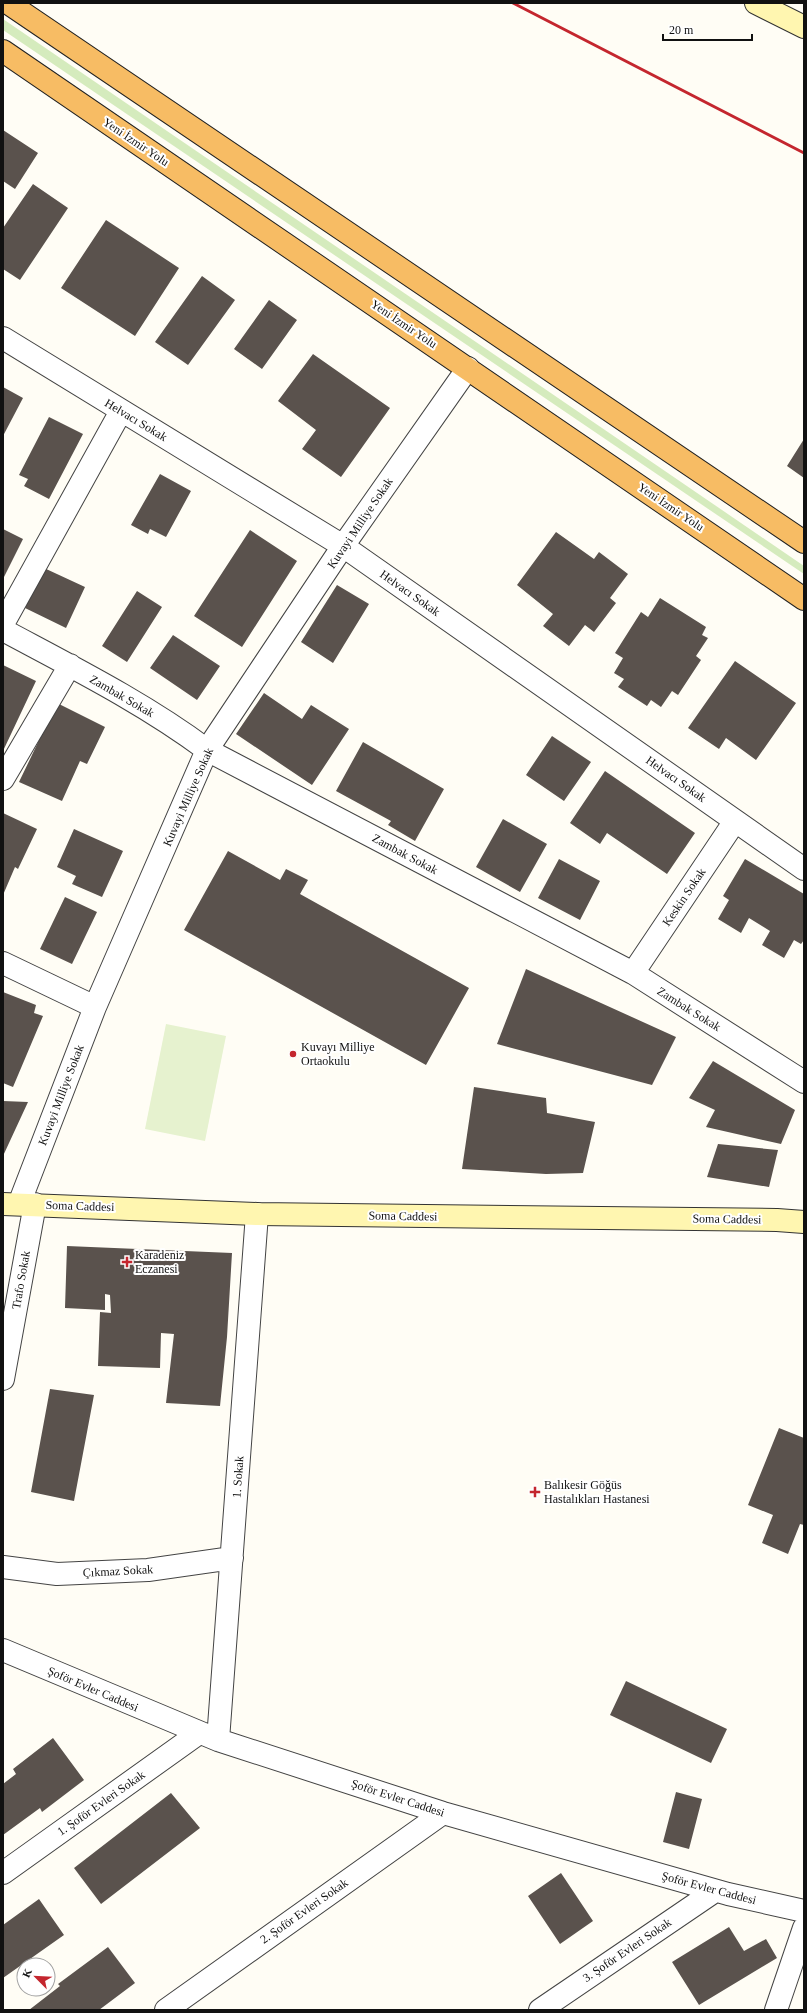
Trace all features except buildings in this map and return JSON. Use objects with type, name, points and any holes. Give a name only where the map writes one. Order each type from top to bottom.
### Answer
[{"type":"highway","points":[[8,3],[804,542]]},
{"type":"highway","name":"Yeni İzmir Yolu","points":[[3,51],[804,599]]},
{"type":"main road","points":[[756,3],[804,27]]},
{"type":"main road","name":"Soma Caddesi","points":[[19,1204],[257,1214],[777,1220],[804,1222]]},
{"type":"street","name":"Helvacı Sokak","points":[[3,338],[343,546],[804,869]]},
{"type":"street","name":"Kuvayi Milliye Sokak","points":[[19,1204],[95,1007],[207,750],[343,546],[468,368]]},
{"type":"street","points":[[3,624],[121,411]]},
{"type":"street","name":"Zambak Sokak","points":[[3,630],[70,666],[182,731],[207,750],[633,973],[804,1082]]},
{"type":"street","points":[[3,779],[70,666]]},
{"type":"street","name":"Keskin Sokak","points":[[633,973],[735,821]]},
{"type":"street","points":[[3,963],[95,1007]]},
{"type":"street","name":"Trafo Sokak","points":[[3,1379],[19,1204]]},
{"type":"street","name":"1. Sokak","points":[[208,1737],[232,1558],[257,1214]]},
{"type":"street","name":"Çıkmaz Sokak","points":[[3,1566],[57,1574],[148,1570],[232,1558]]},
{"type":"street","name":"Şoför Evler Caddesi","points":[[3,1650],[208,1737],[443,1813],[715,1891],[804,1911]]},
{"type":"street","name":"1. Şoför Evleri Sokak","points":[[3,1873],[208,1737]]},
{"type":"street","name":"2. Şoför Evleri Sokak","points":[[166,2010],[443,1813]]},
{"type":"street","name":"3. Şoför Evleri Sokak","points":[[540,2010],[715,1891]]},
{"type":"street","points":[[776,2010],[804,1928]]},
{"type":"green space","points":[[3,19],[804,566],[804,574],[3,30]]},
{"type":"green space","points":[[166,1024],[226,1036],[205,1141],[145,1129]]},
{"type":"railway","points":[[513,3],[804,153]]},
{"type":"place","name":"Kuvayı Milliye Ortaokulu","points":[[293,1054]]},
{"type":"place","name":"Karadeniz Eczanesi","points":[[127,1262]]},
{"type":"place","name":"Balıkesir Göğüs Hastalıkları Hastanesi","points":[[535,1492]]}]
